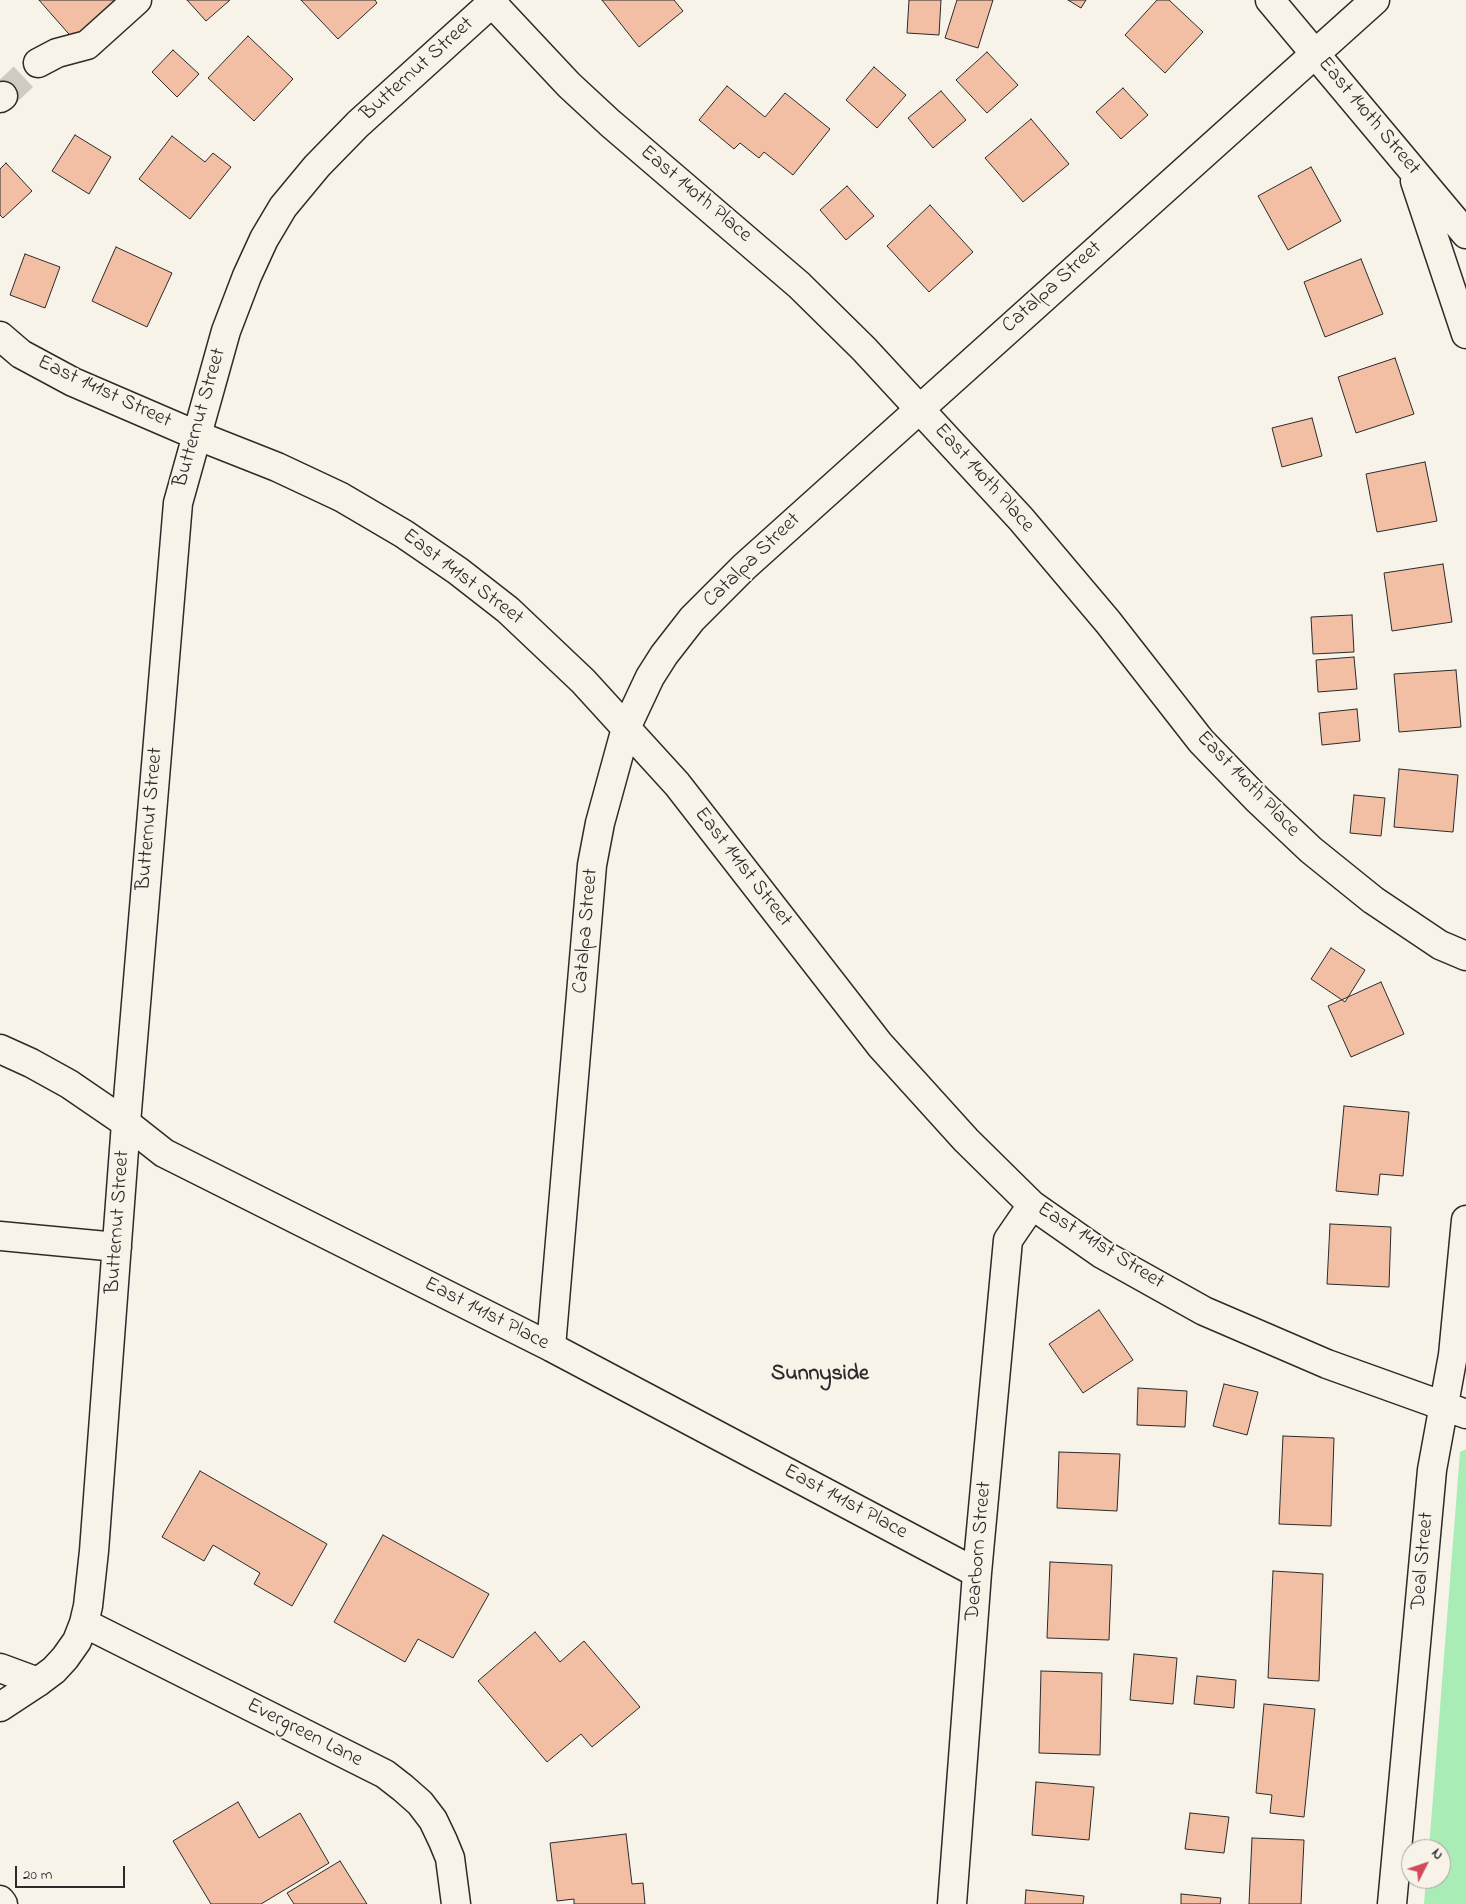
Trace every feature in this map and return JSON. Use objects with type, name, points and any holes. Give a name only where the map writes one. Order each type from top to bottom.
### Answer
[{"type":"street","points":[[38,63],[58,53],[87,45],[137,0]]},
{"type":"street","name":"East 140th Street","points":[[1270,0],[1466,234]]},
{"type":"street","name":"Catalpa Street","points":[[551,1347],[592,865],[600,823],[626,728],[650,678],[664,655],[692,619],[744,567],[1375,0]]},
{"type":"street","name":"East 140th Place","points":[[494,1],[576,91],[610,123],[799,285],[864,348],[1021,519],[1108,622],[1201,741],[1257,799],[1311,850],[1372,900],[1440,945],[1466,956]]},
{"type":"street","name":"Butternut Street","points":[[0,1707],[54,1670],[77,1641],[84,1623],[94,1551],[126,1123],[178,503],[226,331],[264,239],[283,208],[317,166],[358,124],[494,1]]},
{"type":"street","points":[[1411,168],[1466,334]]},
{"type":"street","name":"East 141st Street","points":[[0,336],[21,354],[73,382],[196,435],[277,467],[341,497],[404,534],[458,571],[508,610],[583,681],[677,784],[880,1045],[966,1140],[1032,1205],[1102,1254],[1204,1311],[1327,1364],[1454,1410]]},
{"type":"street","name":"East 141st Place","points":[[0,1050],[31,1062],[69,1084],[126,1123],[164,1153],[551,1347],[977,1573]]},
{"type":"street","name":"Dearborn Street","points":[[952,1904],[977,1573],[1008,1240],[1032,1205]]},
{"type":"street","name":"Deal Street","points":[[1392,1904],[1432,1470],[1454,1410],[1453,1354],[1466,1220]]},
{"type":"street","points":[[0,1236],[117,1247]]},
{"type":"street","name":"Evergreen Lane","points":[[84,1623],[385,1774],[420,1803],[433,1820],[450,1858],[456,1904]]},
{"type":"street","points":[[0,1668],[38,1682]]},
{"type":"street","points":[[0,1900],[3,1904]]},
{"type":"green space","points":[[1466,1449],[1466,1904],[1424,1904],[1425,1889],[1451,1889],[1451,1839],[1430,1839],[1460,1452]]},
{"type":"building","points":[[39,0],[122,0],[75,41]]},
{"type":"building","points":[[187,0],[230,0],[206,21]]},
{"type":"building","points":[[301,0],[375,0],[377,3],[338,39]]},
{"type":"building","points":[[602,0],[674,0],[683,11],[639,47]]},
{"type":"building","points":[[909,0],[941,0],[939,35],[907,33]]},
{"type":"building","points":[[957,0],[993,0],[978,48],[945,38]]},
{"type":"building","points":[[1068,0],[1086,0],[1081,8]]},
{"type":"building","points":[[1157,0],[1169,0],[1203,32],[1165,73],[1125,35]]},
{"type":"building","points":[[248,36],[293,79],[254,121],[208,78]]},
{"type":"building","points":[[173,50],[199,74],[177,97],[152,72]]},
{"type":"building","points":[[987,52],[1018,85],[987,113],[956,80]]},
{"type":"building","points":[[874,67],[906,95],[877,128],[846,100]]},
{"type":"building","points":[[727,86],[765,117],[785,93],[830,129],[793,175],[764,152],[759,158],[740,143],[734,149],[699,120]]},
{"type":"building","points":[[1123,88],[1148,115],[1121,139],[1096,112]]},
{"type":"building","points":[[941,91],[966,120],[933,148],[908,118]]},
{"type":"building","points":[[1031,119],[1069,164],[1023,202],[985,158]]},
{"type":"building","points":[[75,135],[111,157],[89,194],[52,171]]},
{"type":"building","points":[[172,136],[205,162],[213,153],[231,167],[190,219],[139,179]]},
{"type":"building","points":[[6,163],[32,191],[3,218],[0,215],[0,169]]},
{"type":"building","points":[[1311,167],[1341,221],[1288,250],[1258,196]]},
{"type":"building","points":[[847,186],[874,216],[846,240],[820,210]]},
{"type":"building","points":[[930,205],[973,252],[929,292],[887,246]]},
{"type":"building","points":[[116,247],[172,273],[147,327],[92,301]]},
{"type":"building","points":[[25,254],[60,267],[45,308],[10,295]]},
{"type":"building","points":[[1361,259],[1383,314],[1325,337],[1304,282]]},
{"type":"building","points":[[1395,358],[1414,414],[1356,433],[1338,377]]},
{"type":"building","points":[[1312,418],[1322,456],[1282,467],[1272,428]]},
{"type":"building","points":[[1425,462],[1437,521],[1377,532],[1366,474]]},
{"type":"building","points":[[1443,564],[1452,622],[1392,631],[1384,573]]},
{"type":"building","points":[[1352,615],[1354,652],[1313,654],[1311,617]]},
{"type":"building","points":[[1354,657],[1357,689],[1318,692],[1316,660]]},
{"type":"building","points":[[1456,670],[1461,727],[1399,732],[1394,674]]},
{"type":"building","points":[[1357,709],[1360,741],[1322,745],[1319,713]]},
{"type":"building","points":[[1399,769],[1458,775],[1453,832],[1394,827]]},
{"type":"building","points":[[1354,795],[1385,798],[1381,836],[1350,833]]},
{"type":"building","points":[[1331,948],[1365,970],[1345,1002],[1311,979]]},
{"type":"building","points":[[1381,982],[1404,1034],[1351,1057],[1328,1006]]},
{"type":"building","points":[[1344,1106],[1409,1112],[1403,1176],[1380,1174],[1378,1195],[1336,1191]]},
{"type":"building","points":[[1330,1224],[1391,1227],[1389,1287],[1327,1284]]},
{"type":"building","points":[[1099,1310],[1133,1360],[1083,1393],[1049,1344]]},
{"type":"building","points":[[1224,1384],[1258,1392],[1247,1435],[1213,1426]]},
{"type":"building","points":[[1138,1388],[1187,1391],[1185,1427],[1137,1425]]},
{"type":"building","points":[[1283,1436],[1334,1438],[1331,1526],[1279,1524]]},
{"type":"building","points":[[1059,1452],[1120,1454],[1117,1511],[1057,1508]]},
{"type":"building","points":[[200,1471],[327,1544],[292,1606],[254,1584],[260,1573],[213,1545],[204,1561],[162,1537]]},
{"type":"building","points":[[383,1535],[489,1594],[453,1658],[418,1639],[405,1662],[334,1622]]},
{"type":"building","points":[[1050,1562],[1112,1565],[1109,1640],[1047,1638]]},
{"type":"building","points":[[1273,1571],[1323,1574],[1319,1681],[1268,1678]]},
{"type":"building","points":[[535,1632],[560,1662],[584,1641],[640,1707],[592,1747],[581,1734],[547,1762],[478,1681]]},
{"type":"building","points":[[1134,1654],[1177,1658],[1173,1704],[1130,1700]]},
{"type":"building","points":[[1041,1671],[1102,1673],[1100,1755],[1039,1753]]},
{"type":"building","points":[[1197,1676],[1236,1680],[1234,1708],[1194,1704]]},
{"type":"building","points":[[1264,1704],[1315,1709],[1304,1817],[1270,1813],[1272,1795],[1256,1793]]},
{"type":"building","points":[[1036,1782],[1094,1787],[1089,1840],[1032,1835]]},
{"type":"building","points":[[238,1802],[259,1838],[300,1813],[329,1863],[261,1904],[211,1904],[173,1841]]},
{"type":"building","points":[[1190,1813],[1229,1817],[1224,1853],[1185,1849]]},
{"type":"building","points":[[626,1834],[632,1884],[643,1883],[645,1904],[574,1904],[574,1899],[557,1901],[550,1843]]},
{"type":"building","points":[[1252,1838],[1304,1840],[1301,1904],[1249,1904]]},
{"type":"building","points":[[340,1861],[367,1904],[294,1904],[287,1893]]},
{"type":"building","points":[[1026,1890],[1084,1896],[1083,1904],[1025,1904]]},
{"type":"building","points":[[1181,1894],[1221,1898],[1220,1904],[1181,1904]]},
{"type":"tunnel","points":[[3,96],[38,63]]},
{"type":"district","name":"Sunnyside","points":[[820,1375]]}]
